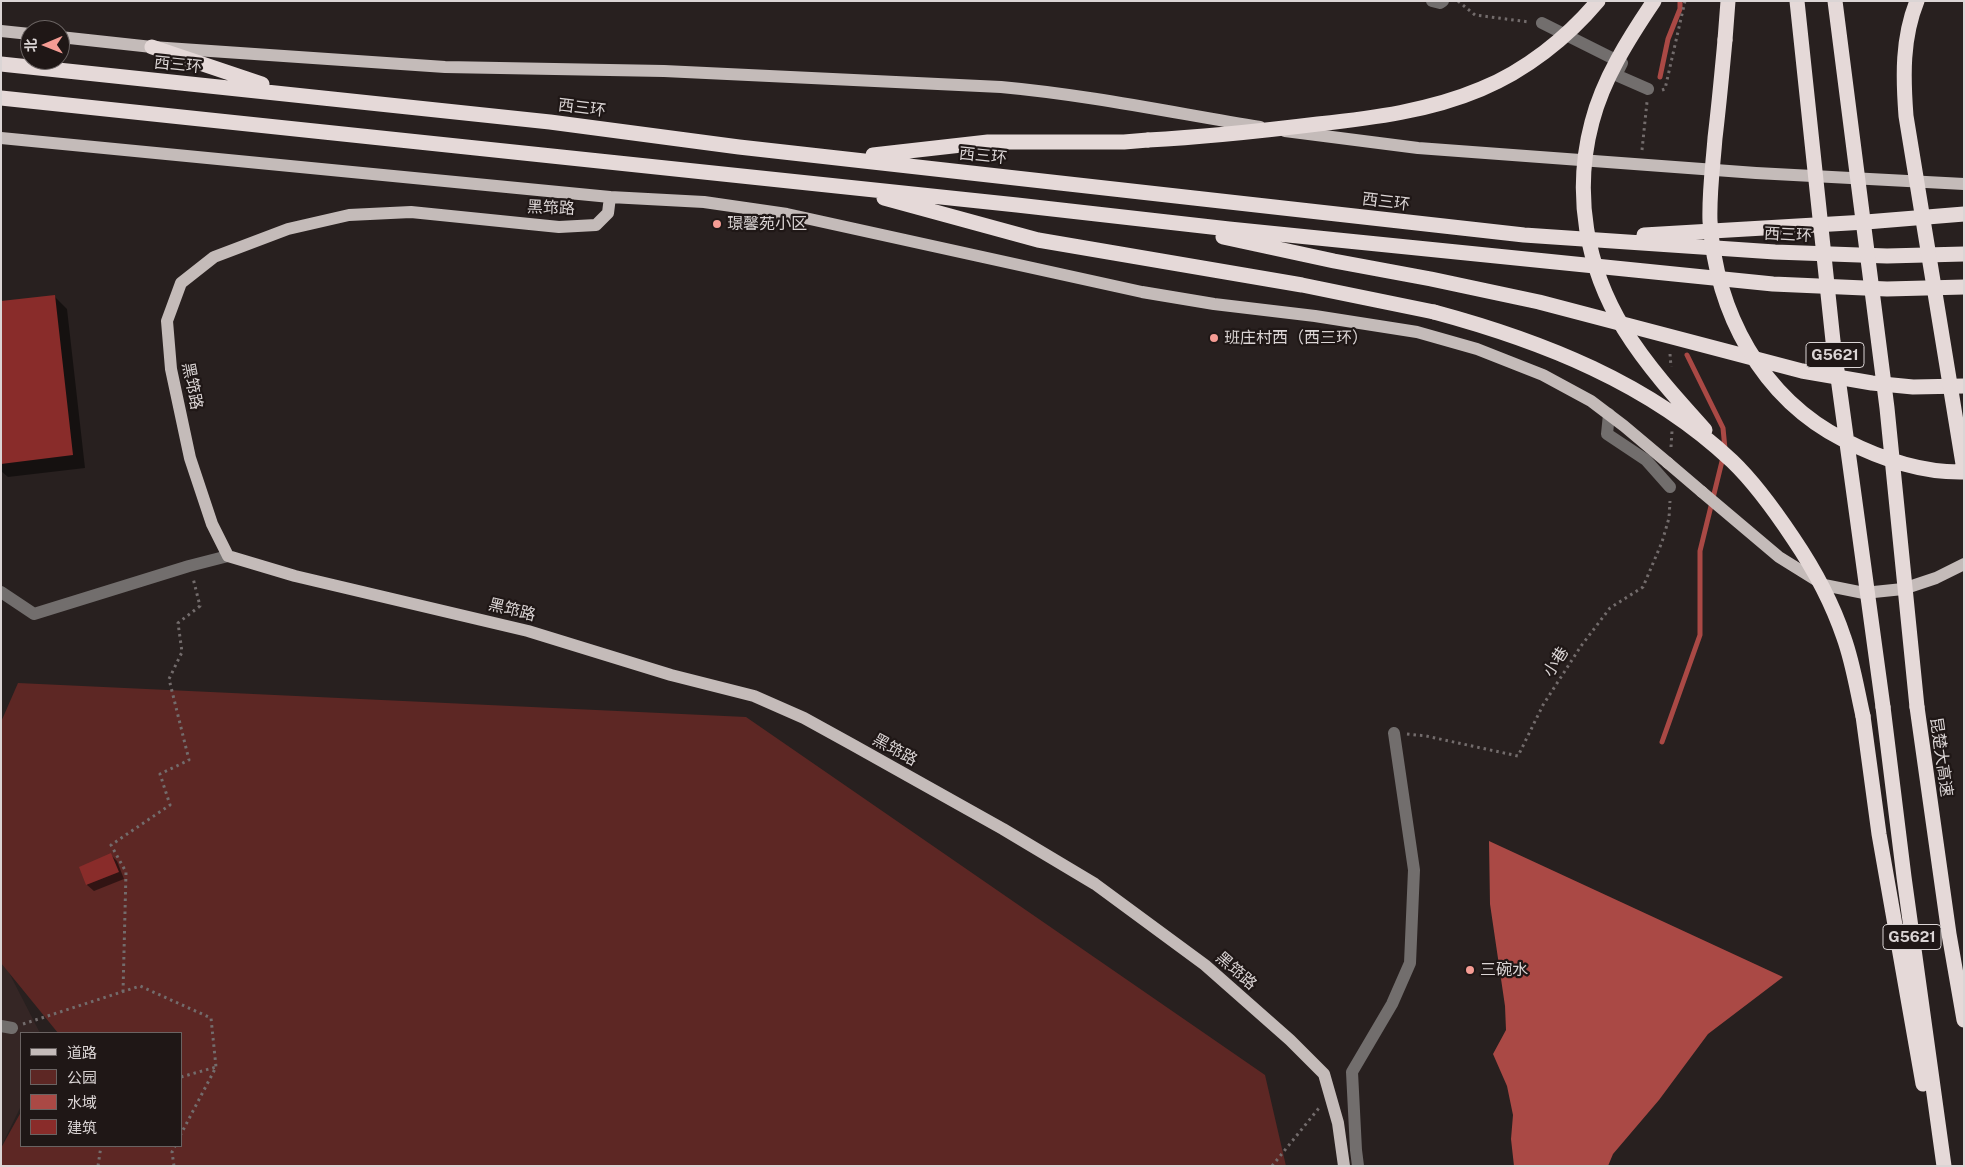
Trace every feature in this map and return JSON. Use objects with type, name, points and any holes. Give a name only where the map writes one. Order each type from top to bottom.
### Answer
[{"type":"highway","points":[[843,158],[988,142],[1124,142],[1221,136],[1383,116],[1434,104],[1481,89],[1519,70],[1552,45],[1587,14],[1598,1]]},
{"type":"highway","points":[[1654,1],[1623,49],[1606,84],[1592,120],[1583,185],[1585,228],[1598,273],[1624,329],[1668,389],[1763,496],[1786,528],[1816,574],[1844,639],[1853,669],[1863,716],[1879,834],[1937,1166]]},
{"type":"highway","points":[[1728,1],[1710,188],[1710,221],[1722,290],[1733,321],[1749,352],[1769,381],[1798,410],[1830,433],[1872,454],[1920,469],[1964,471],[1906,116],[1905,46],[1917,1]]},
{"type":"highway","name":"G5621","points":[[1797,1],[1833,341],[1884,707],[1904,877],[1944,1166]]},
{"type":"highway","name":"昆楚大高速","points":[[1835,1],[1887,408],[1916,707],[1949,934],[1964,1020]]},
{"type":"highway","points":[[152,47],[287,93]]},
{"type":"highway","name":"西三环","points":[[1,64],[550,122],[739,147],[1234,201],[1430,225],[1569,238],[1831,254],[1887,256],[1964,254]]},
{"type":"highway","points":[[1,98],[1146,220],[1773,284],[1887,289],[1964,287]]},
{"type":"highway","points":[[839,186],[1038,240],[1302,285],[1434,312],[1484,326],[1543,346],[1589,366],[1648,398],[1702,435],[1733,462]]},
{"type":"highway","points":[[1569,238],[1964,214]]},
{"type":"highway","points":[[1146,220],[1334,262],[1431,279],[1539,302],[1802,371],[1872,383],[1913,387],[1964,386]]},
{"type":"main road","points":[[1,31],[20,33]]},
{"type":"main road","points":[[70,38],[152,47],[445,67],[664,71],[1002,87],[1057,92],[1117,101],[1191,116],[1317,137],[1418,148],[1756,173],[1964,184]]},
{"type":"main road","points":[[1,138],[610,198],[704,202],[787,214],[1142,292],[1214,304],[1315,316],[1417,332],[1477,349],[1543,375],[1591,401],[1779,557],[1824,584],[1864,594],[1903,590],[1936,578],[1964,564]]},
{"type":"main road","name":"黑筇路","points":[[610,198],[608,213],[596,224],[559,228],[411,212],[349,214],[288,229],[214,257],[181,283],[167,321],[171,369],[190,458],[212,524],[228,556],[295,576],[528,631],[671,675],[754,696],[804,718],[1003,829],[1095,884],[1205,965],[1290,1040],[1324,1074],[1338,1123],[1344,1166]]},
{"type":"street","points":[[1542,23],[1622,63],[1616,75],[1648,89]]},
{"type":"street","points":[[1608,414],[1607,434],[1646,460],[1670,486]]},
{"type":"street","points":[[1,592],[34,614],[228,556]]},
{"type":"street","points":[[1358,1166],[1352,1072],[1392,1004],[1410,963],[1414,870],[1394,733]]},
{"type":"path","points":[[1458,1],[1475,14],[1542,23]]},
{"type":"path","points":[[1661,90],[1665,89],[1685,1]]},
{"type":"path","points":[[1641,158],[1648,89]]},
{"type":"path","name":"小巷","points":[[1394,733],[1426,736],[1518,756],[1543,705],[1581,646],[1610,608],[1643,587],[1662,542],[1669,518],[1670,486]]},
{"type":"path","points":[[123,992],[126,872],[111,844],[170,805],[160,774],[189,760],[169,679],[182,652],[178,623],[200,606],[190,566]]},
{"type":"path","points":[[7,1027],[140,986],[211,1018],[216,1067],[182,1132]]},
{"type":"path","points":[[182,1077],[216,1067]]},
{"type":"path","points":[[1272,1166],[1330,1094]]},
{"type":"path","points":[[98,1166],[101,1147]]},
{"type":"path","points":[[174,1147],[172,1152],[174,1166]]},
{"type":"shaded area","points":[[1,957],[39,1032],[20,1032],[20,1108],[1,1147]]},
{"type":"green space","points":[[18,683],[746,717],[1265,1075],[1286,1166],[1,1166],[1,1148],[20,1114],[20,1147],[182,1147],[182,1032],[57,1032],[1,963],[1,722]]},
{"type":"water","name":"三碗水","points":[[1489,841],[1783,977],[1708,1034],[1659,1100],[1613,1154],[1608,1166],[1514,1166],[1511,1139],[1513,1115],[1507,1086],[1493,1054],[1506,1030],[1505,1006],[1490,904]]},
{"type":"building","points":[[55,295],[73,455],[1,464],[1,301]]},
{"type":"building","points":[[111,853],[119,872],[86,885],[79,867]]},
{"type":"waterway","points":[[1660,77],[1668,39],[1680,9],[1680,1]]},
{"type":"waterway","points":[[1662,742],[1700,635],[1700,551],[1725,449],[1723,428],[1687,355]]},
{"type":"place","name":"璟馨苑小区","points":[[717,224]]},
{"type":"place","name":"班庄村西（西三环）","points":[[1214,338]]},
{"type":"place","name":"三碗水","points":[[1470,970]]}]
